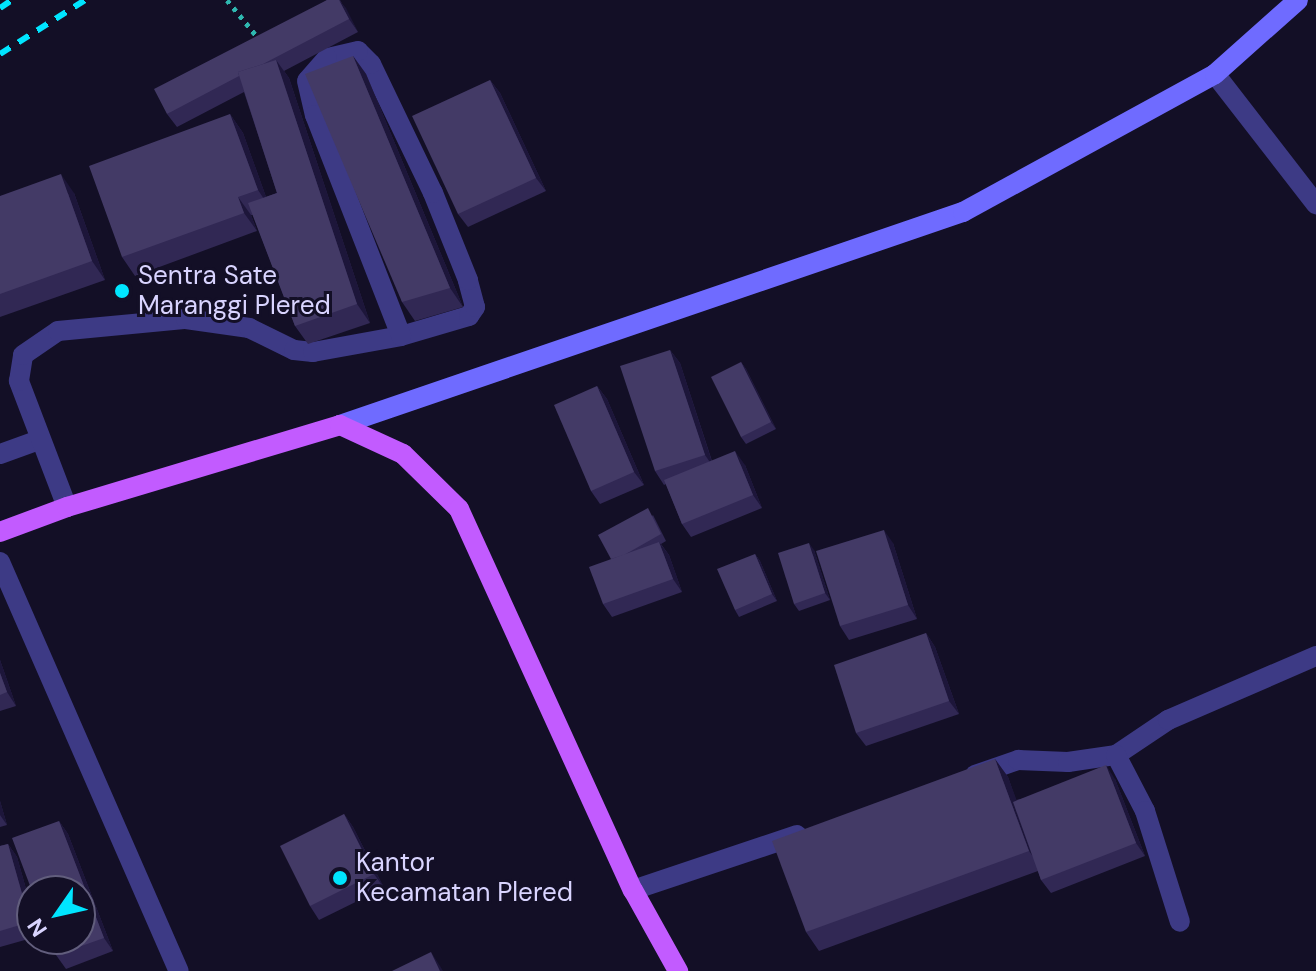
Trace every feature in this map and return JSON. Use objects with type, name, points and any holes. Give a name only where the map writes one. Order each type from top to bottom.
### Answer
[{"type":"main road","points":[[0,532],[67,507],[340,425],[403,454],[459,509],[633,890],[678,971]]},
{"type":"street","points":[[340,425],[963,212],[1215,74],[1298,0]]},
{"type":"street","points":[[67,507],[19,381],[23,355],[58,331],[186,319],[249,328],[294,350],[313,352],[401,336],[469,316],[475,307],[433,193],[371,64],[358,51],[327,58],[307,81],[315,115],[401,336]]},
{"type":"street","points":[[1215,74],[1316,204]]},
{"type":"street","points":[[0,454],[39,440]]},
{"type":"street","points":[[0,562],[179,971]]},
{"type":"street","points":[[959,780],[1018,760],[1068,762],[1116,755],[1168,720],[1316,656]]},
{"type":"street","points":[[1116,755],[1145,811],[1180,922]]},
{"type":"street","points":[[633,890],[811,830]]},
{"type":"path","points":[[227,0],[251,31]]},
{"type":"building","points":[[327,0],[339,0],[349,19],[263,64],[238,72],[239,76],[167,114],[154,89]]},
{"type":"building","points":[[353,56],[450,288],[402,302],[305,74]]},
{"type":"building","points":[[276,60],[357,304],[295,326],[248,203],[277,193],[238,72]]},
{"type":"building","points":[[490,80],[536,178],[458,214],[412,116]]},
{"type":"building","points":[[230,114],[258,190],[238,197],[244,213],[122,257],[89,166]]},
{"type":"building","points":[[61,174],[92,261],[0,294],[0,196]]},
{"type":"building","points":[[670,350],[705,455],[655,471],[620,366]]},
{"type":"building","points":[[741,362],[771,422],[741,437],[711,377]]},
{"type":"building","points":[[597,386],[634,472],[591,491],[554,405]]},
{"type":"building","points":[[735,451],[753,495],[682,524],[664,480]]},
{"type":"building","points":[[648,508],[661,534],[611,559],[598,535]]},
{"type":"building","points":[[884,530],[908,605],[840,626],[816,551]]},
{"type":"building","points":[[659,542],[673,579],[603,604],[589,567]]},
{"type":"building","points":[[809,543],[825,593],[794,604],[778,553]]},
{"type":"building","points":[[755,554],[772,594],[735,610],[717,569]]},
{"type":"building","points":[[926,633],[949,701],[856,733],[834,665]]},
{"type":"building","points":[[0,673],[7,692],[0,695]]},
{"type":"building","points":[[995,759],[1029,851],[806,932],[772,841]]},
{"type":"building","points":[[1106,765],[1136,843],[1041,880],[1013,802]]},
{"type":"building","points":[[344,814],[374,874],[310,906],[280,846]]},
{"type":"building","points":[[59,821],[80,875],[26,875],[12,838]]},
{"type":"building","points":[[8,844],[17,875],[16,926],[0,931],[0,846]]},
{"type":"building","points":[[96,917],[104,938],[96,941]]},
{"type":"building","points":[[431,952],[440,971],[392,971]]},
{"type":"railway","points":[[0,8],[12,0]]},
{"type":"railway","points":[[0,54],[85,0]]},
{"type":"place","name":"Sentra Sate Maranggi Plered","points":[[122,291]]},
{"type":"place","name":"Kantor Kecamatan Plered","points":[[340,878]]}]
